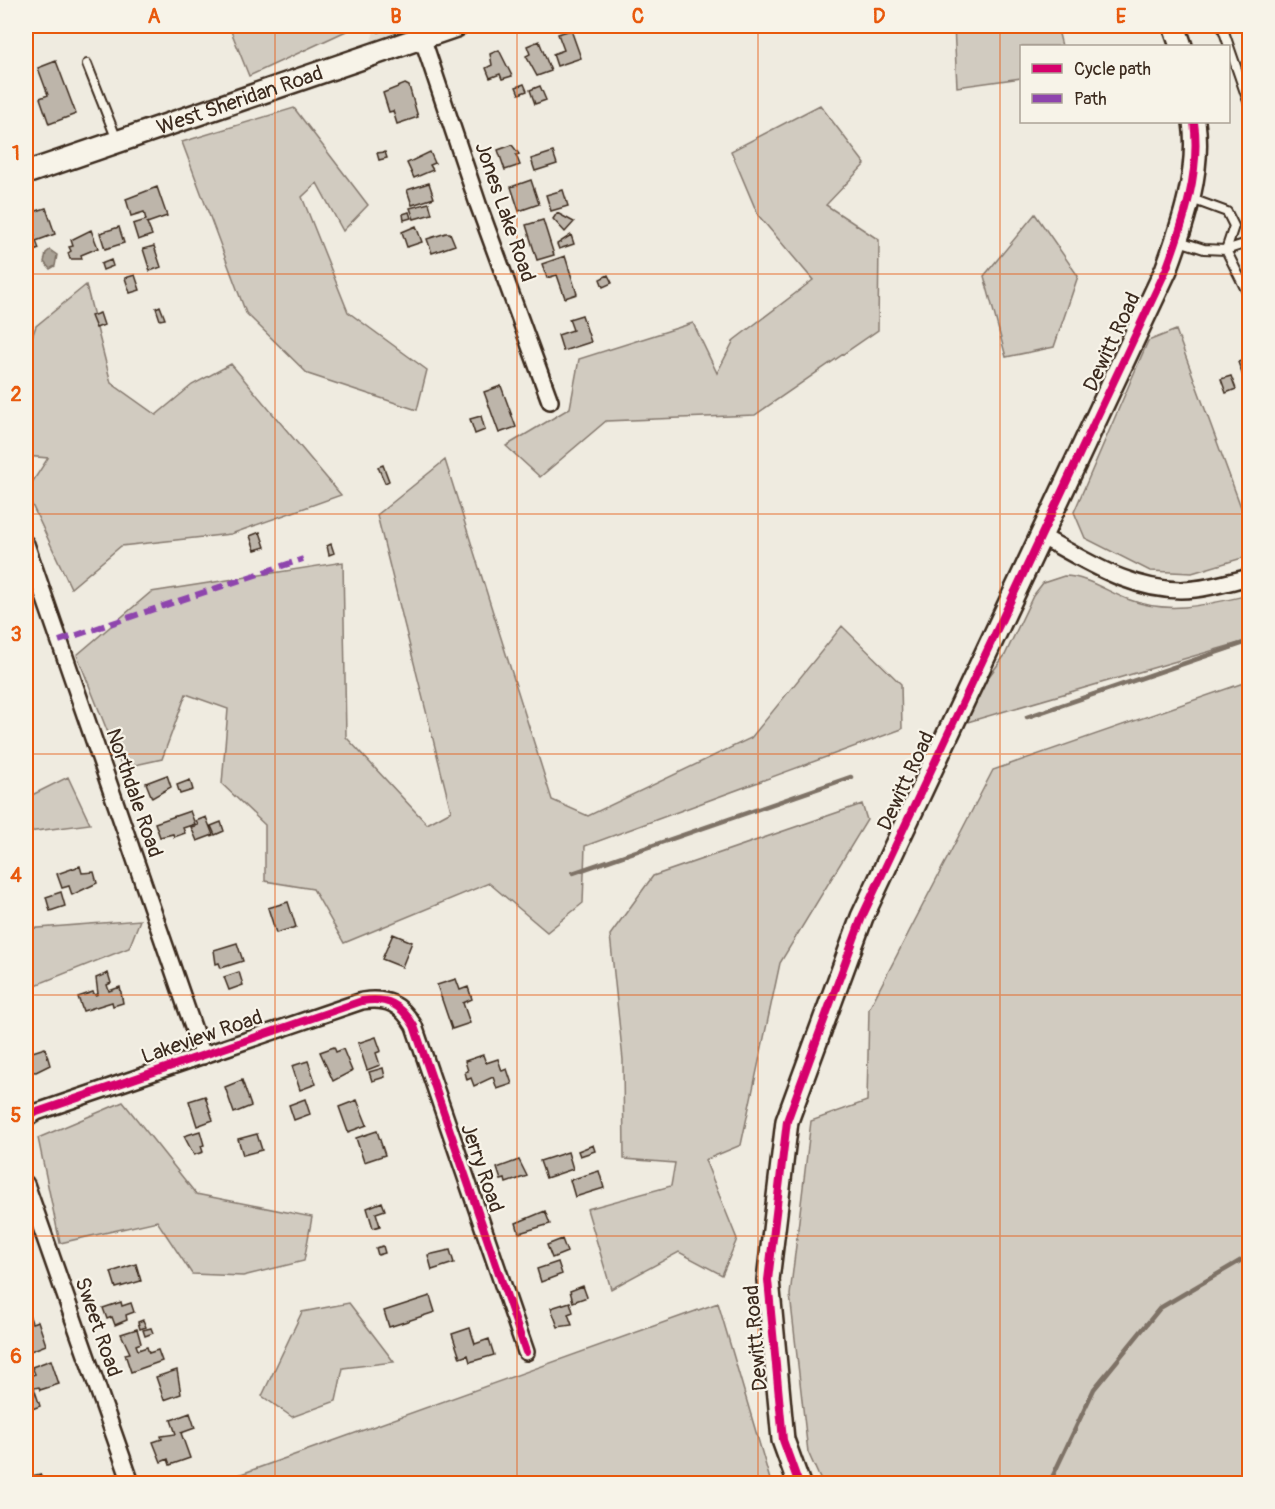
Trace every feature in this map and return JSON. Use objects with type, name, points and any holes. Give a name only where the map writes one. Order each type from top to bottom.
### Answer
[{"type":"street","name":"West Sheridan Road","points":[[26,173],[417,36],[456,26]]},
{"type":"street","points":[[1173,26],[1181,45]]},
{"type":"street","name":"Jones Lake Road","points":[[417,36],[550,401]]},
{"type":"street","name":"Dewitt Road","points":[[799,1484],[783,1440],[768,1281],[786,1121],[862,917],[1166,270],[1177,240],[1188,197],[1193,167],[1194,123]]},
{"type":"street","points":[[1041,536],[1105,573],[1158,589],[1195,590],[1250,576]]},
{"type":"street","name":"Northdale Road","points":[[26,544],[203,1056]]},
{"type":"street","name":"Lakeview Road","points":[[26,1119],[37,1112],[362,1001],[379,998],[393,1002]]},
{"type":"street","name":"Jerry Road","points":[[393,1002],[405,1012],[414,1026],[526,1352]]},
{"type":"street","name":"Sweet Road","points":[[26,1184],[131,1483]]},
{"type":"lane","points":[[1222,26],[1229,45]]},
{"type":"lane","points":[[1230,49],[1250,107]]},
{"type":"lane","points":[[87,64],[117,142]]},
{"type":"lane","points":[[1188,197],[1227,212],[1234,226],[1226,250],[1250,298]]},
{"type":"lane","points":[[1177,240],[1204,249],[1226,250],[1250,242]]},
{"type":"path","points":[[378,32],[398,26]]},
{"type":"shaded area","points":[[229,26],[357,26],[249,76]]},
{"type":"shaded area","points":[[376,26],[417,26],[371,41]]},
{"type":"shaded area","points":[[954,26],[1057,26],[1062,45],[1020,45],[1020,78],[957,87]]},
{"type":"shaded area","points":[[820,105],[865,164],[826,205],[879,240],[878,330],[755,415],[606,421],[540,477],[506,446],[570,408],[579,359],[693,323],[717,373],[734,340],[813,280],[758,215],[731,151]]},
{"type":"shaded area","points":[[294,108],[368,205],[343,231],[317,183],[302,197],[348,312],[427,370],[417,410],[308,374],[246,313],[182,142]]},
{"type":"shaded area","points":[[1035,214],[1078,276],[1054,347],[1006,357],[984,276]]},
{"type":"shaded area","points":[[50,250],[57,255],[55,266],[50,269],[44,262],[46,253]]},
{"type":"shaded area","points":[[86,285],[111,383],[156,415],[192,385],[231,364],[341,495],[231,534],[121,546],[71,588],[26,492],[48,458],[26,456],[26,354],[36,326]]},
{"type":"shaded area","points":[[1176,330],[1249,529],[1249,556],[1192,573],[1150,571],[1085,538],[1074,512],[1148,341]]},
{"type":"shaded area","points":[[445,460],[552,800],[588,816],[751,738],[842,626],[901,684],[902,729],[585,846],[583,903],[547,932],[489,883],[344,943],[313,889],[265,881],[265,825],[222,784],[228,709],[186,694],[162,759],[122,768],[77,655],[151,592],[343,562],[346,737],[427,824],[451,811],[377,515]]},
{"type":"shaded area","points":[[1064,576],[1081,579],[1130,600],[1160,607],[1190,606],[1249,595],[1249,640],[964,723],[984,683],[1005,655],[1033,596],[1043,583]]},
{"type":"shaded area","points":[[1249,681],[1249,1483],[822,1483],[808,1452],[790,1295],[811,1121],[867,1101],[869,1009],[993,770]]},
{"type":"shaded area","points":[[68,777],[90,824],[28,832],[26,835],[26,798]]},
{"type":"shaded area","points":[[862,804],[867,820],[780,963],[741,1145],[705,1160],[737,1239],[722,1275],[679,1252],[611,1289],[587,1209],[671,1186],[675,1163],[624,1159],[623,1060],[610,935],[653,876]]},
{"type":"shaded area","points":[[140,920],[129,948],[33,986],[26,999],[26,929]]},
{"type":"shaded area","points":[[123,1102],[196,1194],[312,1217],[304,1261],[243,1276],[192,1274],[157,1221],[60,1243],[38,1138]]},
{"type":"shaded area","points":[[349,1303],[394,1362],[343,1368],[336,1401],[292,1417],[262,1396],[302,1312]]},
{"type":"shaded area","points":[[718,1303],[771,1483],[216,1483]]},
{"type":"building","points":[[571,30],[581,58],[557,66],[553,54],[564,50],[558,34]]},
{"type":"building","points":[[539,41],[551,71],[537,76],[526,56],[530,54],[527,46]]},
{"type":"building","points":[[499,50],[512,76],[502,79],[500,74],[490,78],[486,68],[492,65],[490,54]]},
{"type":"building","points":[[56,61],[76,114],[49,124],[40,98],[48,95],[38,68]]},
{"type":"building","points":[[405,84],[409,86],[418,117],[397,124],[393,111],[389,112],[383,93]]},
{"type":"building","points":[[524,84],[527,91],[519,94],[516,87]]},
{"type":"building","points":[[540,86],[546,100],[535,104],[530,90]]},
{"type":"building","points":[[26,120],[30,134],[26,136]]},
{"type":"building","points":[[512,145],[519,154],[516,155],[520,165],[505,170],[498,150]]},
{"type":"building","points":[[385,152],[387,158],[379,160],[377,153]]},
{"type":"building","points":[[430,152],[435,163],[430,165],[433,170],[414,178],[407,163]]},
{"type":"building","points":[[553,152],[557,164],[535,171],[531,159]]},
{"type":"building","points":[[531,180],[539,204],[519,211],[511,187]]},
{"type":"building","points":[[429,183],[434,198],[412,205],[407,190]]},
{"type":"building","points":[[157,187],[167,216],[147,223],[152,235],[138,240],[133,224],[146,220],[144,212],[131,216],[126,199]]},
{"type":"building","points":[[563,190],[568,206],[551,211],[546,195]]},
{"type":"building","points":[[429,203],[432,214],[414,219],[410,208]]},
{"type":"building","points":[[46,208],[55,234],[36,241],[39,249],[29,253],[26,239],[35,236],[27,214]]},
{"type":"building","points":[[409,212],[411,218],[404,220],[403,214]]},
{"type":"building","points":[[557,213],[574,222],[565,232],[553,219]]},
{"type":"building","points":[[543,220],[554,255],[537,260],[526,225]]},
{"type":"building","points":[[416,226],[422,242],[407,247],[402,232]]},
{"type":"building","points":[[119,227],[124,243],[105,249],[100,233]]},
{"type":"building","points":[[91,230],[98,248],[81,255],[82,259],[70,259],[69,247],[73,246],[71,240]]},
{"type":"building","points":[[450,233],[455,245],[432,253],[427,239]]},
{"type":"building","points":[[571,235],[574,244],[559,249],[557,244]]},
{"type":"building","points":[[154,246],[161,267],[150,271],[143,249]]},
{"type":"building","points":[[565,256],[577,294],[565,298],[557,275],[547,278],[542,264]]},
{"type":"building","points":[[111,260],[113,266],[103,270],[101,264]]},
{"type":"building","points":[[135,275],[140,290],[130,293],[125,278]]},
{"type":"building","points":[[608,275],[612,283],[603,287],[600,279]]},
{"type":"building","points":[[160,306],[165,319],[160,320],[156,308]]},
{"type":"building","points":[[100,313],[104,325],[96,328],[91,316]]},
{"type":"building","points":[[582,315],[591,342],[563,351],[558,335],[573,330],[569,319]]},
{"type":"building","points":[[1250,358],[1250,384],[1246,385],[1238,362]]},
{"type":"building","points":[[1231,376],[1236,389],[1226,393],[1221,379]]},
{"type":"building","points":[[501,386],[516,427],[499,433],[484,392]]},
{"type":"building","points":[[481,416],[485,430],[475,434],[470,419]]},
{"type":"building","points":[[383,465],[389,481],[385,483],[378,467]]},
{"type":"building","points":[[260,532],[265,547],[255,550],[250,536]]},
{"type":"building","points":[[331,544],[334,553],[329,555],[327,546]]},
{"type":"building","points":[[167,775],[171,787],[152,798],[146,783]]},
{"type":"building","points":[[190,780],[193,790],[180,794],[177,785]]},
{"type":"building","points":[[190,811],[195,824],[183,828],[185,833],[174,837],[173,834],[160,837],[155,823]]},
{"type":"building","points":[[206,817],[213,835],[197,841],[191,827],[198,825],[196,821]]},
{"type":"building","points":[[221,822],[224,831],[215,835],[211,826]]},
{"type":"building","points":[[80,866],[82,873],[94,872],[97,883],[72,895],[69,886],[62,888],[57,874]]},
{"type":"building","points":[[61,892],[65,906],[50,911],[46,897]]},
{"type":"building","points":[[288,902],[296,927],[276,933],[268,908]]},
{"type":"building","points":[[393,934],[412,942],[402,967],[382,959]]},
{"type":"building","points":[[237,943],[243,961],[221,968],[219,963],[216,964],[214,950]]},
{"type":"building","points":[[239,972],[243,985],[229,990],[224,977]]},
{"type":"building","points":[[108,973],[111,983],[107,985],[109,991],[120,987],[123,1003],[113,1006],[112,1002],[83,1011],[78,997],[93,992],[95,995],[98,994],[96,978]]},
{"type":"building","points":[[456,979],[460,990],[468,987],[472,999],[463,1003],[470,1023],[452,1029],[437,985]]},
{"type":"building","points":[[376,1037],[381,1051],[376,1053],[380,1065],[367,1070],[358,1043]]},
{"type":"building","points":[[334,1047],[336,1052],[343,1049],[352,1071],[333,1081],[320,1052]]},
{"type":"building","points":[[45,1048],[50,1065],[36,1072],[26,1071],[26,1054]]},
{"type":"building","points":[[483,1055],[486,1063],[498,1059],[502,1071],[507,1069],[512,1084],[497,1089],[493,1077],[474,1086],[471,1078],[467,1080],[465,1072],[468,1071],[465,1061]]},
{"type":"building","points":[[308,1061],[316,1084],[300,1090],[292,1066]]},
{"type":"building","points":[[383,1068],[385,1077],[372,1081],[369,1072]]},
{"type":"building","points":[[242,1080],[251,1106],[234,1113],[225,1087]]},
{"type":"building","points":[[205,1096],[213,1120],[197,1126],[189,1101]]},
{"type":"building","points":[[305,1099],[310,1114],[294,1120],[289,1105]]},
{"type":"building","points":[[357,1100],[367,1125],[348,1132],[339,1107]]},
{"type":"building","points":[[200,1131],[204,1145],[201,1146],[203,1152],[194,1155],[184,1136]]},
{"type":"building","points":[[377,1131],[385,1155],[364,1162],[356,1138]]},
{"type":"building","points":[[257,1134],[262,1150],[243,1155],[238,1139]]},
{"type":"building","points":[[593,1145],[595,1151],[580,1156],[578,1151]]},
{"type":"building","points":[[568,1152],[573,1169],[546,1178],[540,1161]]},
{"type":"building","points":[[519,1160],[527,1176],[506,1183],[505,1179],[501,1180],[497,1168]]},
{"type":"building","points":[[599,1171],[604,1188],[575,1197],[570,1180]]},
{"type":"building","points":[[382,1202],[385,1210],[376,1213],[380,1226],[373,1228],[367,1208]]},
{"type":"building","points":[[545,1211],[550,1224],[519,1233],[516,1223]]},
{"type":"building","points":[[562,1239],[567,1252],[552,1258],[547,1245]]},
{"type":"building","points":[[383,1246],[385,1253],[378,1255],[376,1248]]},
{"type":"building","points":[[450,1250],[454,1263],[432,1270],[428,1255]]},
{"type":"building","points":[[558,1262],[562,1274],[541,1282],[537,1269]]},
{"type":"building","points":[[136,1264],[141,1281],[116,1288],[111,1272]]},
{"type":"building","points":[[583,1286],[587,1297],[573,1302],[570,1291]]},
{"type":"building","points":[[430,1296],[435,1312],[389,1327],[384,1311]]},
{"type":"building","points":[[121,1302],[122,1306],[131,1303],[134,1312],[126,1315],[127,1320],[115,1325],[112,1317],[107,1319],[103,1308]]},
{"type":"building","points":[[570,1302],[573,1312],[568,1314],[572,1325],[558,1327],[551,1308]]},
{"type":"building","points":[[28,1311],[32,1323],[38,1321],[46,1345],[28,1352],[26,1312]]},
{"type":"building","points":[[143,1320],[146,1327],[140,1329],[138,1322]]},
{"type":"building","points":[[151,1328],[153,1333],[145,1336],[143,1330]]},
{"type":"building","points":[[470,1328],[475,1344],[489,1339],[494,1355],[470,1362],[468,1355],[460,1358],[452,1334]]},
{"type":"building","points":[[137,1329],[141,1343],[136,1345],[138,1350],[147,1347],[149,1353],[158,1350],[162,1361],[131,1372],[125,1354],[130,1353],[121,1334]]},
{"type":"building","points":[[51,1360],[59,1384],[40,1390],[39,1387],[34,1388],[40,1406],[27,1411],[26,1394],[32,1392],[26,1377],[35,1374],[32,1367]]},
{"type":"building","points":[[177,1370],[181,1394],[164,1400],[156,1377]]},
{"type":"building","points":[[190,1413],[195,1428],[181,1433],[190,1458],[170,1465],[168,1459],[161,1462],[153,1442],[162,1439],[161,1436],[176,1434],[171,1420]]},
{"type":"building","points":[[26,1458],[31,1476],[40,1474],[44,1484],[26,1484]]},
{"type":"waterway","points":[[1027,717],[1250,641]]},
{"type":"waterway","points":[[573,873],[851,777]]},
{"type":"waterway","points":[[1049,1484],[1094,1389],[1160,1308],[1250,1255]]},
{"type":"marked path","points":[[59,641],[303,559]]},
{"type":"cycle path","points":[[799,1484],[783,1440],[768,1280],[787,1121],[862,917],[1166,270],[1179,234],[1193,178],[1196,141],[1194,123]]},
{"type":"cycle path","points":[[26,1119],[37,1112],[362,1001],[386,1001],[404,1012],[414,1026],[526,1352]]}]
